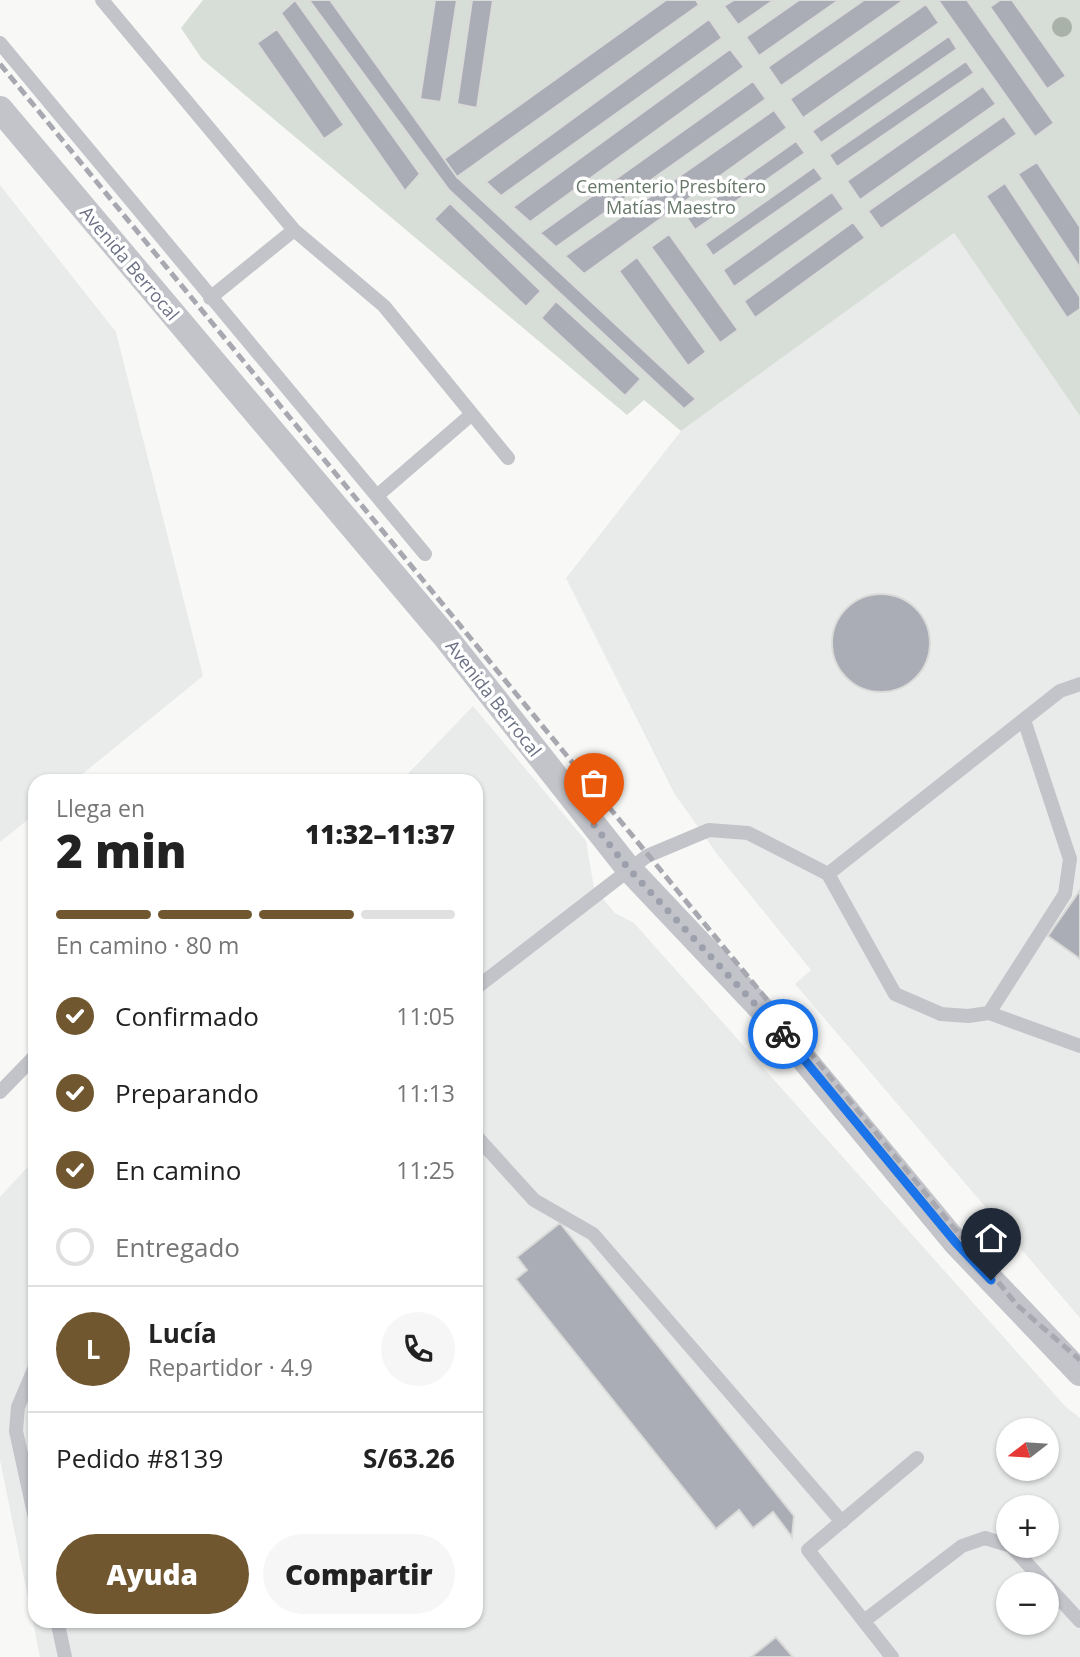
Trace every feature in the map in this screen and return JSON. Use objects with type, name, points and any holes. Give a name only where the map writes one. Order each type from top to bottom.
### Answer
[{"type":"street","name":"Avenida Berrocal","points":[[0,109],[444,635],[628,868],[770,1018],[956,1243],[1080,1373]]},
{"type":"lane","points":[[102,0],[295,230],[384,306],[508,458]]},
{"type":"lane","points":[[0,43],[425,554]]},
{"type":"lane","points":[[210,298],[295,230]]},
{"type":"lane","points":[[378,495],[472,414]]},
{"type":"lane","points":[[828,874],[1060,691],[1080,684]]},
{"type":"lane","points":[[989,1013],[1065,894],[1070,859],[1024,720]]},
{"type":"lane","points":[[483,982],[628,868],[647,856],[709,830],[748,834],[828,874],[895,994],[941,1014],[968,1016],[989,1013],[1080,1046]]},
{"type":"lane","points":[[0,1092],[28,1063]]},
{"type":"lane","points":[[483,1144],[534,1200],[593,1234],[842,1522]]},
{"type":"lane","points":[[28,1383],[18,1407],[16,1432],[28,1486]]},
{"type":"lane","points":[[892,1657],[808,1550],[918,1458]]},
{"type":"lane","points":[[864,1621],[962,1546],[985,1538],[996,1541]]},
{"type":"lane","points":[[1021,1558],[1080,1621]]},
{"type":"lane","points":[[59,1628],[65,1657]]},
{"type":"shaded area","points":[[0,185],[116,332],[203,676],[82,774],[28,774],[28,820],[0,842]]},
{"type":"shaded area","points":[[954,233],[1080,416],[1080,1318],[795,984],[811,970],[717,854],[674,793],[566,578],[681,431]]},
{"type":"shaded area","points":[[473,706],[586,841],[594,888],[615,913],[634,923],[1066,1407],[1080,1418],[1080,1657],[40,1657],[34,1628],[483,1628],[483,774],[408,774]]},
{"type":"shaded area","points":[[28,1167],[28,1598],[0,1460],[0,1197]]},
{"type":"green space","name":"Cementerio Presbítero Matías Maestro","points":[[203,0],[1080,0],[1080,416],[954,233],[681,431],[644,400],[627,415],[202,59],[181,28]]},
{"type":"building","points":[[295,0],[420,174],[405,191],[281,13]]},
{"type":"building","points":[[309,0],[330,0],[457,177],[696,399],[684,409],[449,190]]},
{"type":"building","points":[[435,0],[457,0],[441,102],[420,99]]},
{"type":"building","points":[[472,0],[493,0],[477,108],[457,104]]},
{"type":"building","points":[[666,0],[696,0],[699,5],[457,177],[444,159]]},
{"type":"building","points":[[734,0],[774,0],[738,25],[724,6]]},
{"type":"building","points":[[799,0],[839,0],[759,56],[746,37]]},
{"type":"building","points":[[864,0],[904,0],[781,86],[768,67]]},
{"type":"building","points":[[938,0],[967,0],[1054,123],[1035,137]]},
{"type":"building","points":[[1000,0],[1012,0],[1066,76],[1047,89],[990,7]]},
{"type":"building","points":[[926,4],[939,23],[803,118],[790,99]]},
{"type":"building","points":[[709,19],[722,38],[501,196],[486,182]]},
{"type":"building","points":[[277,29],[344,125],[324,139],[257,43]]},
{"type":"building","points":[[949,36],[957,49],[821,143],[812,131]]},
{"type":"building","points":[[730,49],[744,67],[530,222],[513,207]]},
{"type":"building","points":[[966,61],[974,73],[837,167],[829,155]]},
{"type":"building","points":[[753,81],[766,99],[556,247],[540,233]]},
{"type":"building","points":[[983,86],[996,104],[860,200],[847,181]]},
{"type":"building","points":[[774,110],[787,128],[584,274],[565,256]]},
{"type":"building","points":[[1004,116],[1017,134],[881,229],[868,211]]},
{"type":"building","points":[[796,141],[805,153],[695,230],[687,218]]},
{"type":"building","points":[[1037,162],[1080,227],[1080,268],[1018,174]]},
{"type":"building","points":[[814,167],[823,179],[713,256],[705,244]]},
{"type":"building","points":[[1005,183],[1080,297],[1080,309],[1067,318],[986,196]]},
{"type":"building","points":[[832,192],[844,209],[734,287],[723,270]]},
{"type":"building","points":[[450,203],[541,291],[526,307],[434,219]]},
{"type":"building","points":[[853,222],[865,238],[755,318],[744,301]]},
{"type":"building","points":[[669,234],[738,330],[720,343],[651,247]]},
{"type":"building","points":[[637,257],[706,352],[688,366],[619,271]]},
{"type":"building","points":[[556,301],[641,379],[625,396],[541,318]]},
{"type":"building","points":[[881,594],[900,598],[916,608],[926,624],[930,643],[926,662],[916,678],[900,688],[881,692],[862,688],[846,678],[836,662],[832,643],[836,624],[846,608],[862,598]]},
{"type":"building","points":[[1080,890],[1080,959],[1048,936]]},
{"type":"building","points":[[560,1223],[794,1516],[792,1537],[773,1512],[753,1528],[739,1510],[716,1529],[516,1279],[527,1270],[517,1257]]},
{"type":"building","points":[[776,1637],[793,1657],[751,1657]]},
{"type":"railway","points":[[0,64],[1017,1305],[1080,1360]]},
{"type":"way so far","points":[[594,825],[628,868],[783,1034]]},
{"type":"route","points":[[783,1034],[956,1243],[991,1280]]}]
